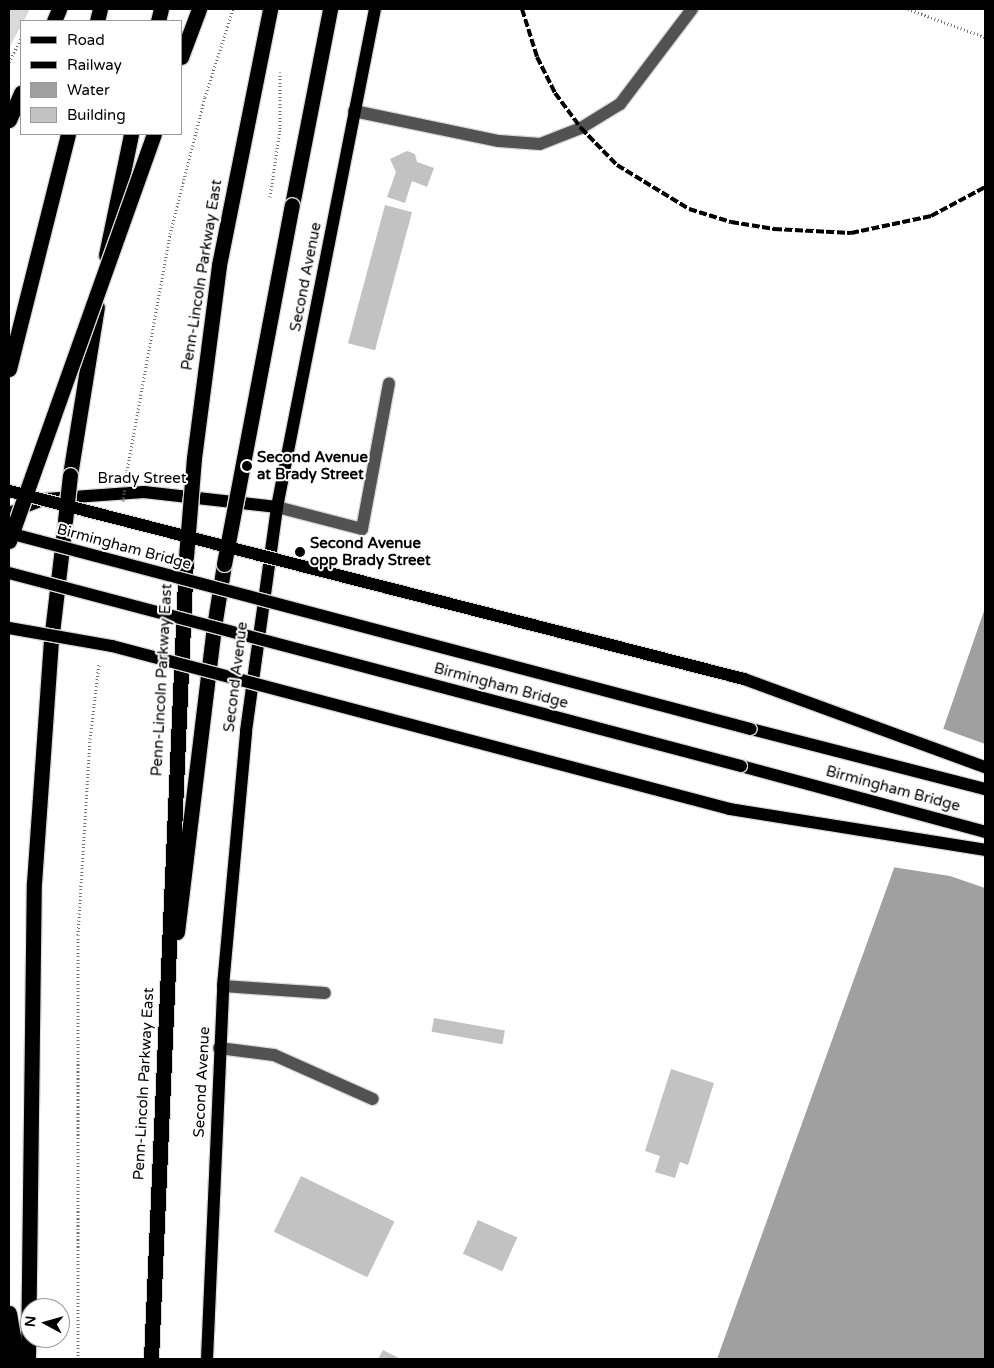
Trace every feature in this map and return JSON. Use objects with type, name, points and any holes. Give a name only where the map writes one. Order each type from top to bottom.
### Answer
[{"type":"highway","points":[[182,54],[199,9]]},
{"type":"highway","name":"Penn-Lincoln Parkway East","points":[[151,1359],[186,557],[195,449],[220,265],[270,9]]},
{"type":"highway","points":[[164,1053],[202,717],[224,564],[330,9]]},
{"type":"highway","points":[[9,120],[20,95]]},
{"type":"highway","points":[[9,369],[68,135]]},
{"type":"highway","points":[[28,1359],[34,883],[51,640],[70,474],[100,291],[131,135]]},
{"type":"highway","points":[[9,542],[154,135]]},
{"type":"highway","points":[[9,1313],[17,1359]]},
{"type":"main road","name":"Second Avenue","points":[[207,1359],[222,986],[246,731],[277,507],[375,9]]},
{"type":"main road","points":[[9,491],[744,679],[985,767]]},
{"type":"main road","name":"Brady Street","points":[[9,513],[46,499],[144,492],[277,507]]},
{"type":"main road","name":"Birmingham Bridge","points":[[9,533],[985,789]]},
{"type":"main road","name":"Birmingham Bridge","points":[[9,573],[985,832]]},
{"type":"main road","points":[[9,628],[112,646],[730,809],[985,850]]},
{"type":"lane","points":[[354,111],[499,141],[540,144],[581,128],[620,104],[692,9]]},
{"type":"lane","points":[[277,507],[362,529],[389,383]]},
{"type":"lane","points":[[222,986],[325,994]]},
{"type":"lane","points":[[219,1048],[274,1055],[373,1099]]},
{"type":"path","points":[[122,506],[170,234],[203,106],[233,9]]},
{"type":"path","points":[[908,9],[985,37]]},
{"type":"path","points":[[9,62],[20,40]]},
{"type":"path","points":[[78,1359],[78,934],[90,748],[100,656]]},
{"type":"shaded area","points":[[9,9],[30,9],[24,20],[20,20],[20,28],[9,48]]},
{"type":"water","points":[[985,608],[985,1359],[717,1359],[920,796]]},
{"type":"pier","points":[[941,728],[985,744],[985,888],[950,876],[892,867]]},
{"type":"building","points":[[407,151],[415,154],[417,162],[434,168],[427,187],[412,181],[405,203],[387,197],[396,172],[390,159]]},
{"type":"building","points":[[385,205],[412,212],[375,350],[348,343]]},
{"type":"building","points":[[434,1018],[505,1031],[502,1044],[432,1032]]},
{"type":"building","points":[[671,1069],[714,1083],[688,1165],[680,1162],[675,1178],[655,1172],[660,1156],[645,1151]]},
{"type":"building","points":[[301,1176],[394,1222],[367,1277],[274,1232]]},
{"type":"building","points":[[478,1220],[517,1237],[502,1271],[463,1254]]},
{"type":"building","points":[[383,1350],[401,1359],[378,1359]]},
{"type":"railway","points":[[522,9],[537,57],[555,93],[581,128],[617,165],[689,209],[731,222],[774,229],[851,233],[931,216],[985,187]]},
{"type":"place","name":"Second Avenue at Brady Street","points":[[247,466]]},
{"type":"place","name":"Second Avenue opp Brady Street","points":[[300,552]]}]
